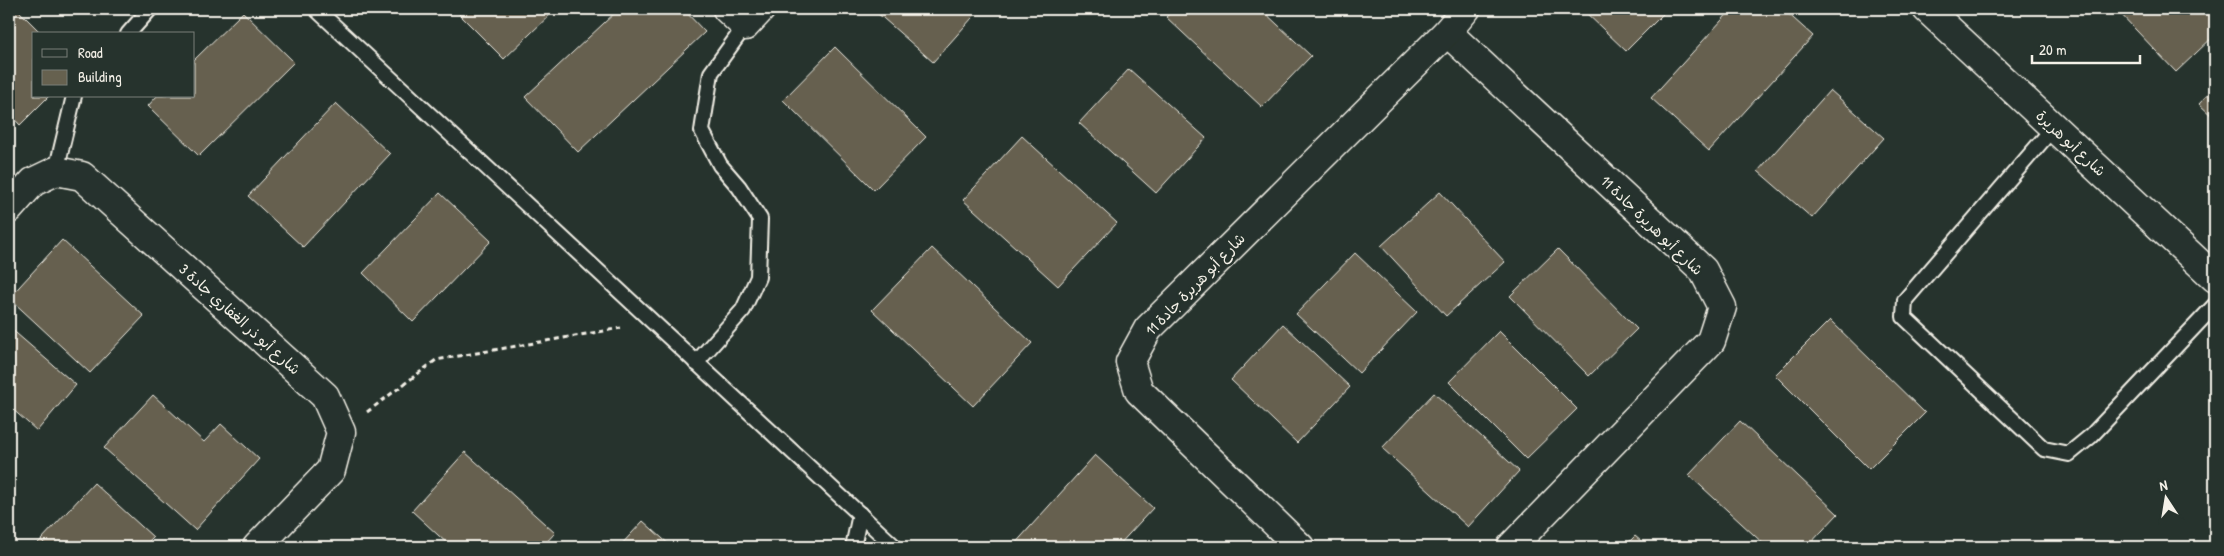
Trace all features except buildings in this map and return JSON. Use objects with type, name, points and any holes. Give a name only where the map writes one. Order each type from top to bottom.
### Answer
[{"type":"street","name":"شارع أبو هريرة جادة 11","points":[[1300,547],[1139,392],[1130,362],[1148,329],[1447,32],[1466,9]]},
{"type":"street","name":"شارع أبو هريرة","points":[[1927,9],[2215,278]]},
{"type":"street","name":"شارع أبو هريرة جادة 11","points":[[1447,32],[1703,270],[1722,307],[1711,341],[1511,547]]},
{"type":"street","points":[[9,208],[33,182],[56,171]]},
{"type":"street","name":"شارع أبو ذر الغفاري جادة 3","points":[[56,171],[82,176],[325,396],[341,432]]},
{"type":"street","points":[[257,547],[331,470],[341,432]]},
{"type":"lane","points":[[130,32],[150,9]]},
{"type":"lane","points":[[316,9],[895,547]]},
{"type":"lane","points":[[696,363],[743,310],[758,277],[760,220],[739,187],[720,165],[702,131],[711,73],[744,15]]},
{"type":"lane","points":[[56,171],[74,98]]},
{"type":"lane","points":[[2054,127],[1905,300],[1904,317],[2044,449],[2069,454],[2092,436],[2215,305]]},
{"type":"lane","points":[[852,547],[860,514]]},
{"type":"path","points":[[341,432],[436,360],[652,323]]}]
